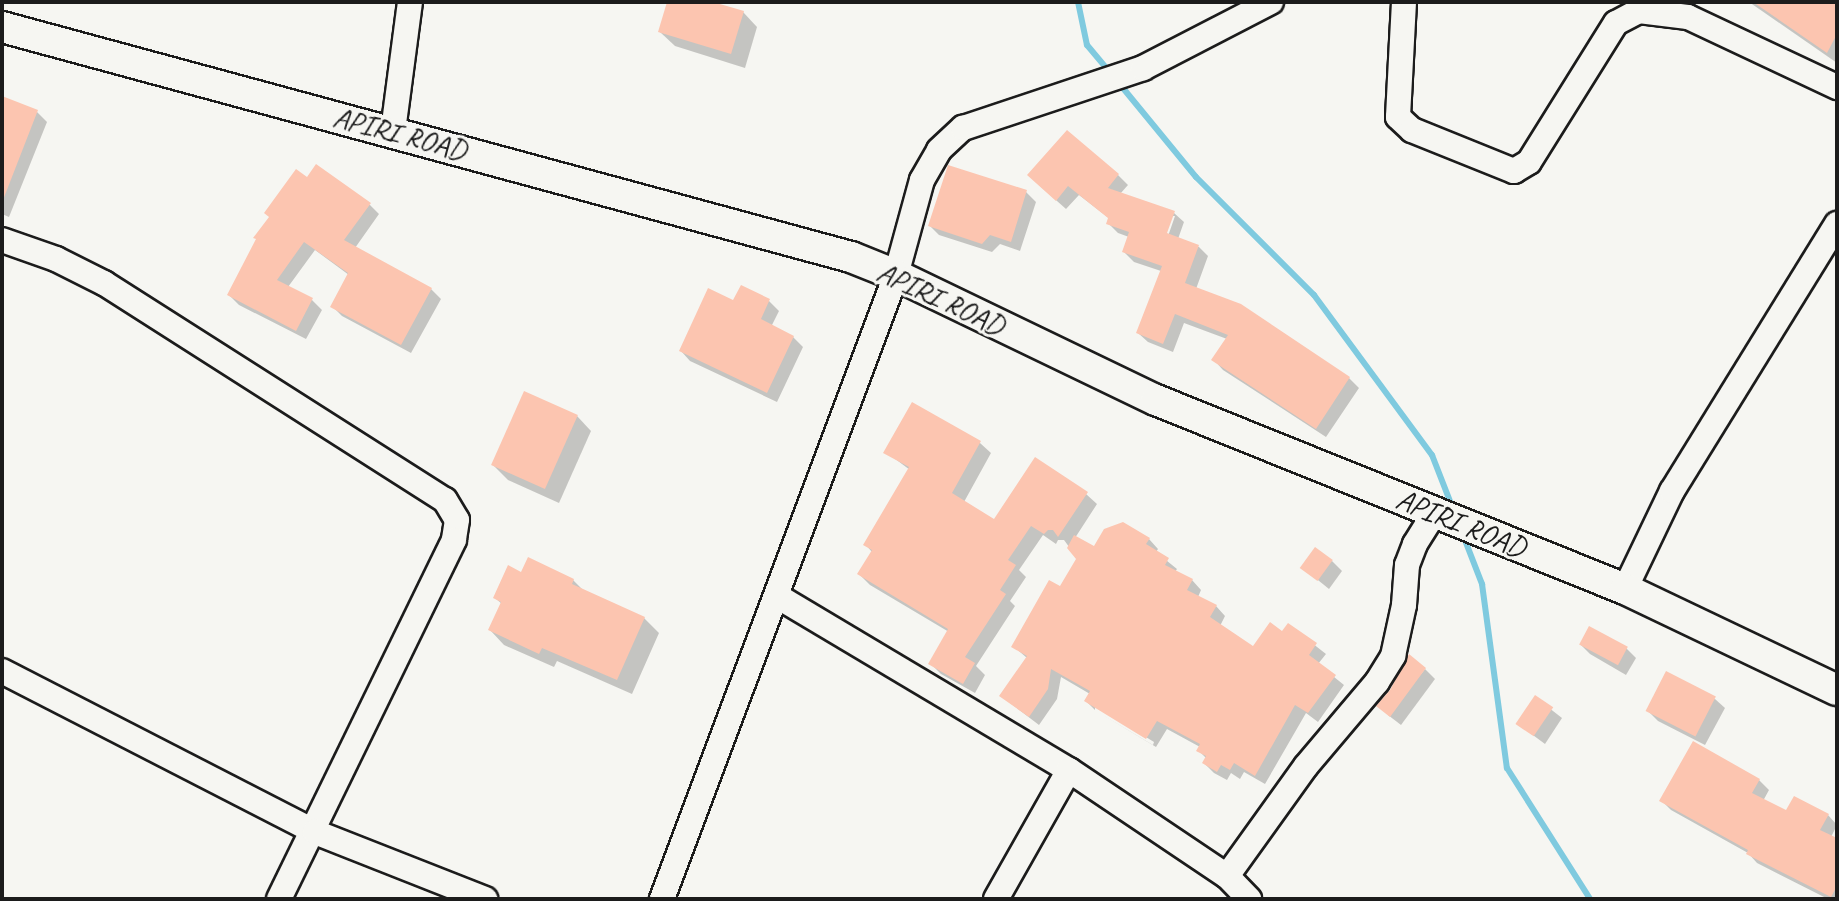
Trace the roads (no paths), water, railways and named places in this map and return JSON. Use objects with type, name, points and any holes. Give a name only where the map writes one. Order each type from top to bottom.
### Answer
[{"type":"street","points":[[393,131],[410,2]]},
{"type":"street","points":[[662,899],[896,275],[922,180],[939,150],[963,128],[1143,68],[1271,2]]},
{"type":"street","points":[[1404,2],[1398,117],[1412,130],[1514,171],[1529,162],[1616,23],[1639,11],[1688,17],[1837,87]]},
{"type":"street","name":"APIRI ROAD","points":[[2,27],[851,257],[896,275],[1156,400],[1625,589],[1837,690]]},
{"type":"street","points":[[1625,589],[1672,491],[1837,224]]},
{"type":"street","points":[[2,240],[56,259],[104,283],[445,500],[457,520],[454,540],[314,832],[279,899]]},
{"type":"street","points":[[1227,876],[1306,766],[1377,682],[1394,656],[1404,605],[1407,565],[1415,544],[1435,512]]},
{"type":"street","points":[[777,596],[1069,769],[1227,876],[1249,899]]},
{"type":"street","points":[[2,671],[314,832],[485,899]]},
{"type":"street","points":[[996,899],[1069,769]]},
{"type":"waterway","points":[[1078,2],[1087,45],[1111,74]]},
{"type":"waterway","points":[[1118,82],[1196,177],[1314,295],[1432,455],[1453,509]]},
{"type":"waterway","points":[[1463,535],[1482,584],[1507,768],[1590,899]]}]
